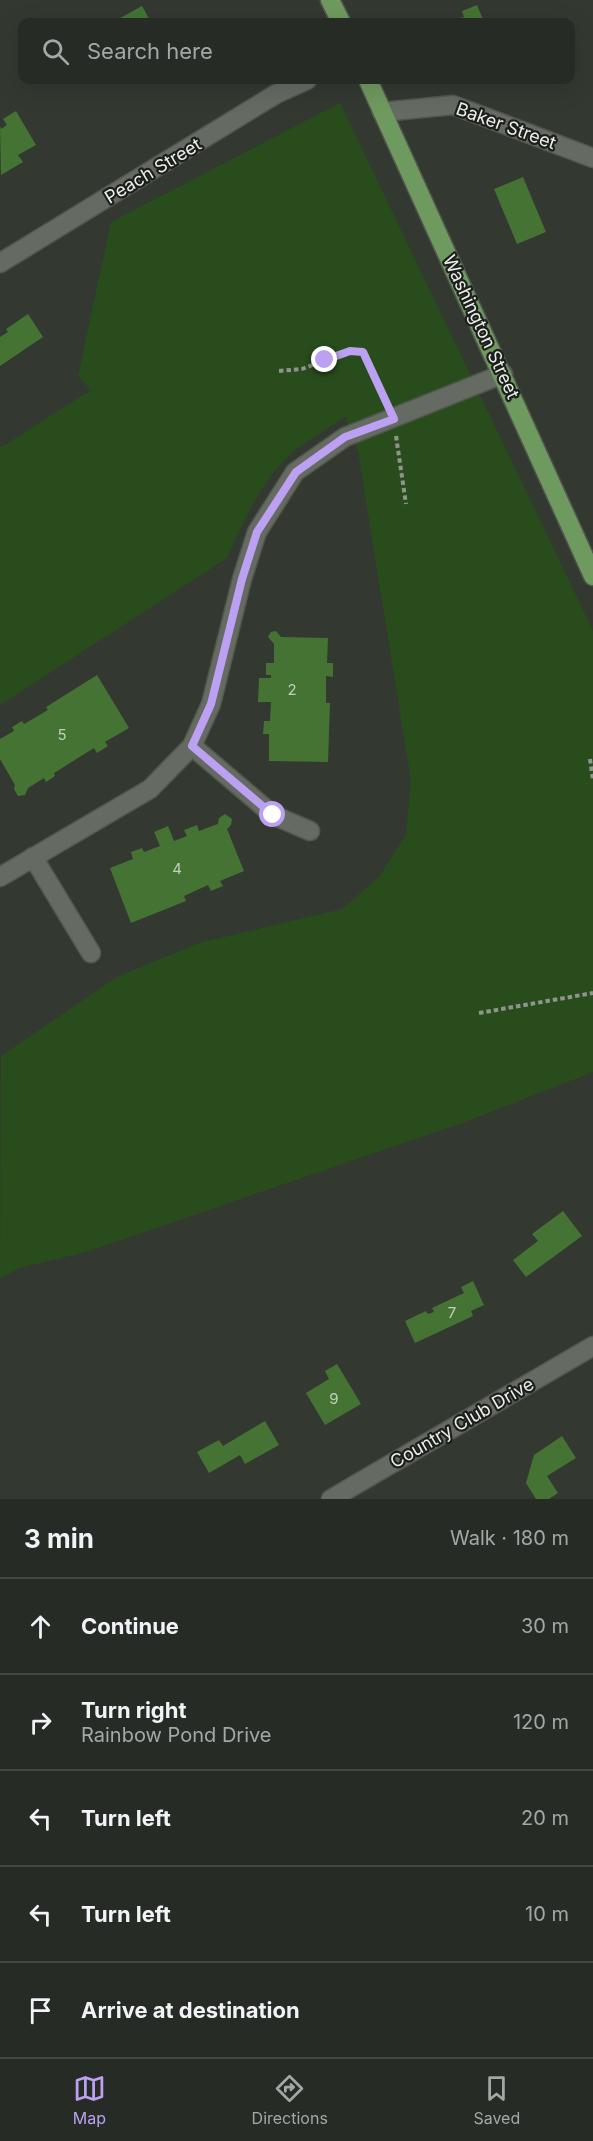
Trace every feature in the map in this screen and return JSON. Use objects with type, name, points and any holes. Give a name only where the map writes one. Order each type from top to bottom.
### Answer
[{"type":"main road","points":[[330,0],[339,18]]},
{"type":"main road","name":"Washington Street","points":[[370,84],[593,576]]},
{"type":"street","name":"Peach Street","points":[[0,263],[276,94],[298,84]]},
{"type":"street","name":"Baker Street","points":[[382,112],[416,106],[453,105],[593,158]]},
{"type":"street","points":[[0,876],[150,789],[192,746],[211,704],[242,579],[257,532],[296,472],[345,437],[502,374]]},
{"type":"street","points":[[192,746],[273,815],[310,831]]},
{"type":"street","points":[[33,857],[91,953]]},
{"type":"street","name":"Country Club Drive","points":[[331,1499],[593,1346]]},
{"type":"path","points":[[279,371],[302,369],[350,351],[363,352],[394,419],[406,504]]},
{"type":"path","points":[[590,759],[593,780]]},
{"type":"path","points":[[479,1013],[593,993]]},
{"type":"green space","points":[[340,103],[593,631],[593,1072],[465,1122],[86,1252],[19,1268],[0,1279],[1,1056],[117,977],[199,943],[342,909],[379,877],[406,835],[411,781],[358,451],[346,416],[299,447],[282,463],[254,502],[227,558],[0,705],[0,448],[91,390],[78,376],[111,222]]},
{"type":"building","points":[[477,5],[482,18],[459,18],[464,17],[462,11]]},
{"type":"building","points":[[142,6],[149,18],[120,18]]},
{"type":"building","points":[[16,111],[36,145],[18,155],[23,162],[1,175],[0,126],[1,129],[7,125],[3,119]]},
{"type":"building","points":[[523,177],[546,232],[517,244],[494,189]]},
{"type":"building","points":[[28,314],[43,337],[0,366],[0,337],[8,332],[6,329]]},
{"type":"building","points":[[276,631],[281,637],[328,638],[327,663],[333,663],[333,677],[326,676],[326,703],[330,703],[328,762],[269,761],[269,734],[263,734],[264,721],[270,721],[271,702],[258,702],[259,678],[271,678],[271,675],[266,675],[266,663],[274,663],[274,644],[268,637],[271,632]]},
{"type":"building","points":[[97,675],[129,728],[105,742],[108,746],[97,753],[94,748],[54,773],[55,776],[46,782],[44,778],[28,788],[25,795],[18,796],[14,789],[15,785],[0,759],[0,739],[14,731],[12,727],[22,721],[24,724],[48,710],[46,707]]},
{"type":"building","points":[[225,814],[232,819],[227,829],[244,871],[220,881],[223,886],[211,891],[208,885],[184,896],[186,901],[131,923],[110,868],[133,859],[131,852],[142,848],[144,852],[160,846],[154,832],[168,826],[174,841],[187,836],[184,830],[197,825],[199,831],[218,824],[219,818]]},
{"type":"building","points":[[563,1211],[582,1236],[526,1277],[513,1260],[538,1241],[532,1234]]},
{"type":"building","points":[[473,1281],[484,1305],[471,1311],[473,1316],[415,1343],[405,1321],[426,1311],[428,1314],[434,1312],[432,1308],[464,1293],[461,1287]]},
{"type":"building","points":[[337,1364],[361,1404],[325,1425],[306,1393],[329,1379],[325,1371]]},
{"type":"building","points":[[265,1421],[279,1445],[245,1464],[240,1455],[209,1473],[197,1452],[219,1440],[223,1446]]},
{"type":"building","points":[[562,1436],[576,1458],[547,1476],[558,1493],[549,1499],[536,1499],[526,1483],[534,1455]]},
{"type":"route","points":[[273,815],[192,746],[211,704],[242,579],[257,532],[296,472],[345,437],[394,419],[363,352],[350,351],[325,360]]}]
